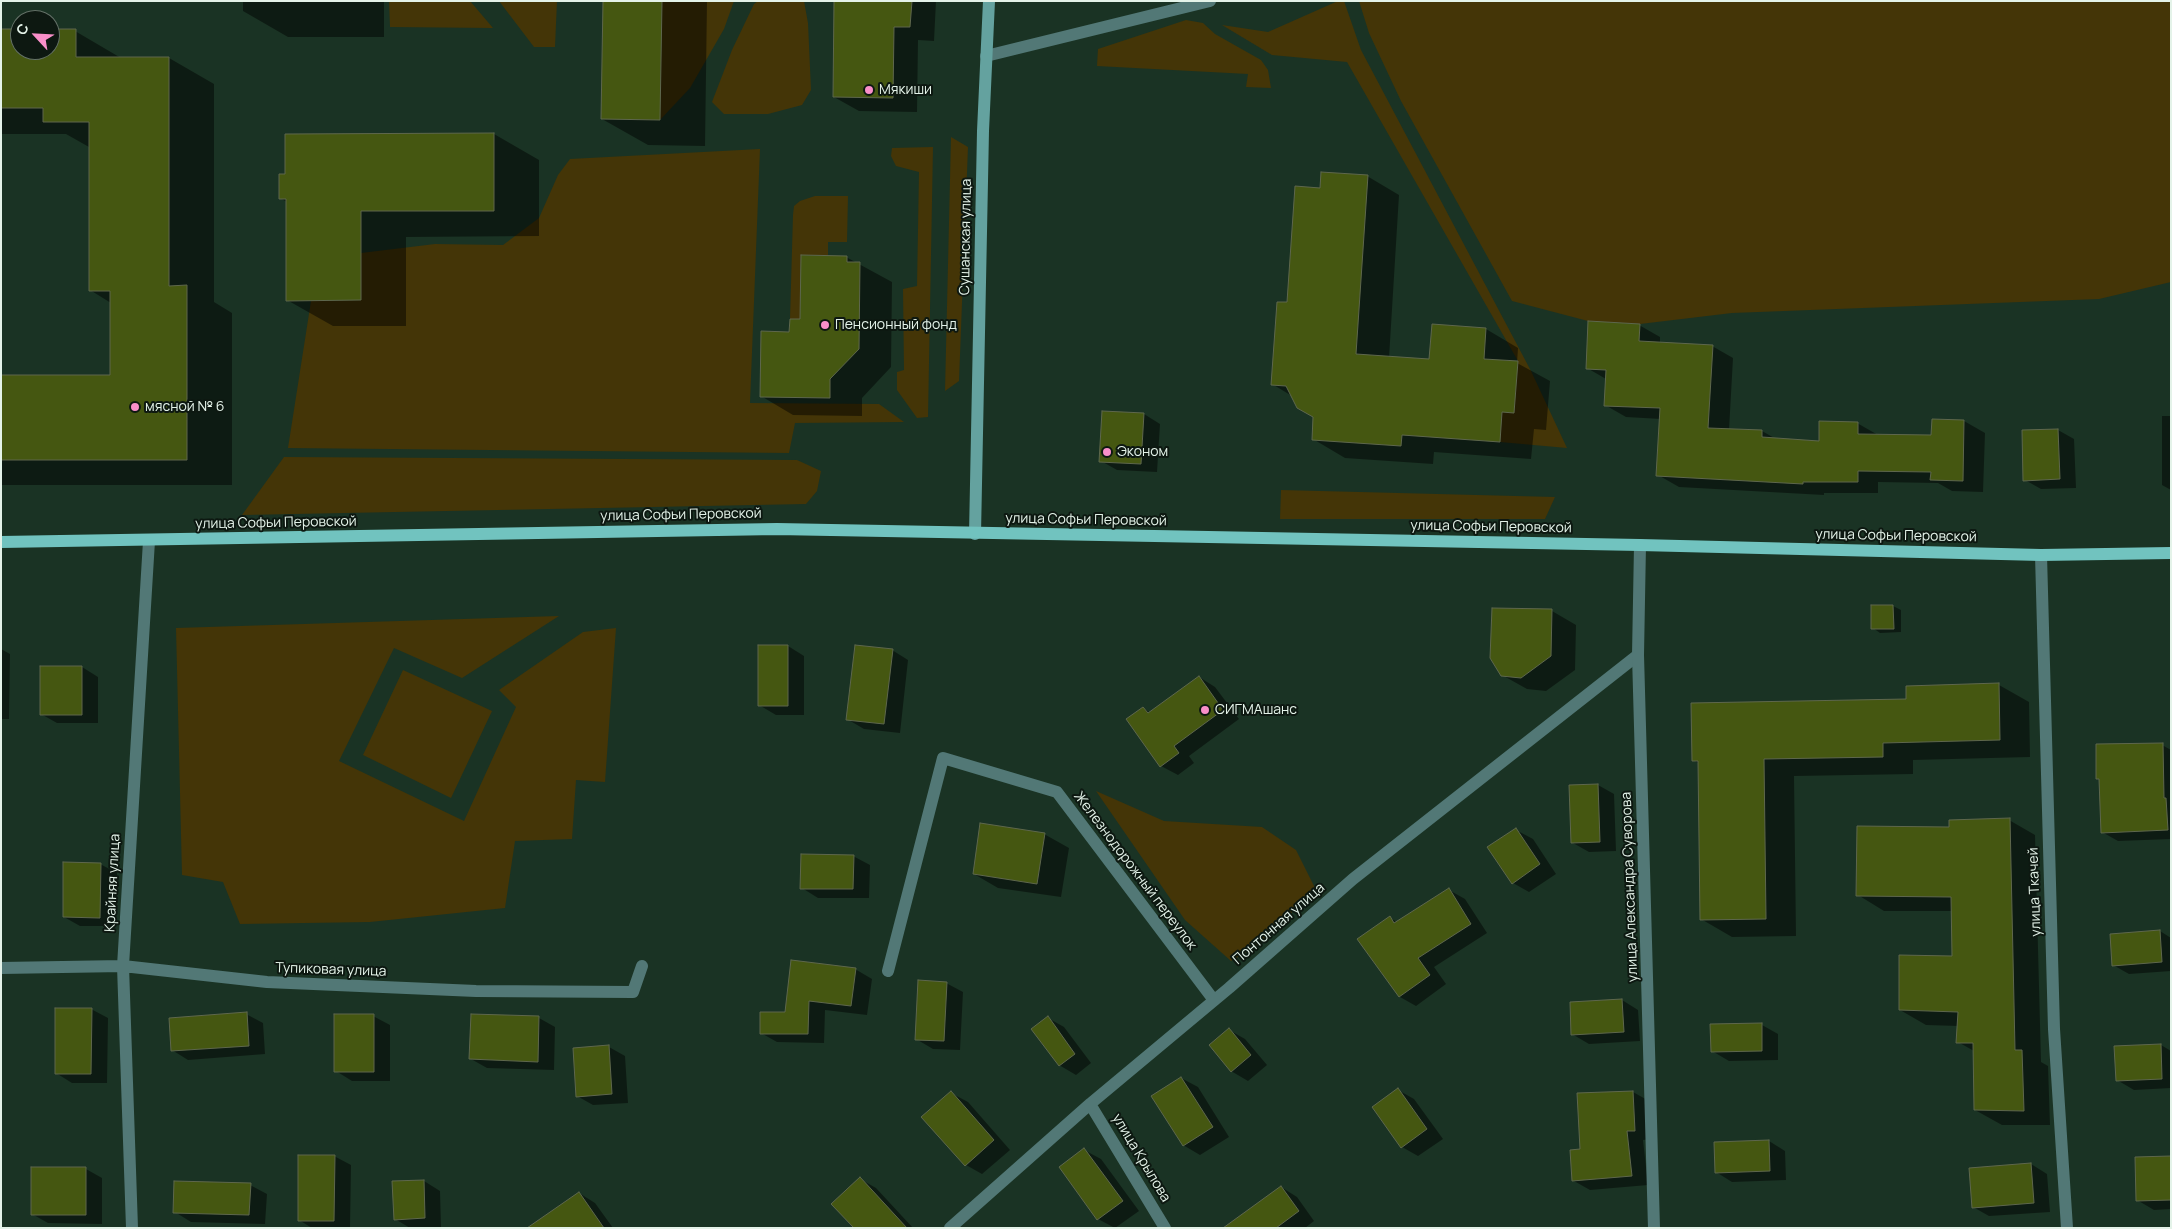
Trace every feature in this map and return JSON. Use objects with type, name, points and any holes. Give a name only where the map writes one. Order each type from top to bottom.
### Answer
[{"type":"main road","name":"Сушанская улица","points":[[975,534],[986,56],[989,1]]},
{"type":"main road","name":"улица Софьи Перовской","points":[[1,542],[778,529],[1640,545],[2041,555],[2171,553]]},
{"type":"street","points":[[986,56],[1210,1]]},
{"type":"street","name":"Крайняя улица","points":[[132,1228],[123,966],[149,541]]},
{"type":"street","name":"улица Александра Суворова","points":[[1640,545],[1638,655],[1654,1228]]},
{"type":"street","name":"улица Ткачей","points":[[2041,555],[2054,1029],[2067,1228]]},
{"type":"street","name":"Понтонная улица","points":[[950,1228],[1090,1104],[1213,999],[1229,988],[1353,879],[1638,655]]},
{"type":"street","name":"Железнодорожный переулок","points":[[888,971],[943,758],[1057,792],[1213,999]]},
{"type":"street","name":"Тупиковая улица","points":[[1,968],[123,966],[267,982],[476,990],[633,992],[642,966]]},
{"type":"street","name":"улица Крылова","points":[[1090,1104],[1165,1228]]},
{"type":"shaded area","points":[[389,1],[470,1],[493,28],[390,27]]},
{"type":"shaded area","points":[[499,1],[557,1],[555,47],[534,47]]},
{"type":"shaded area","points":[[662,1],[734,1],[724,29],[690,88],[660,120]]},
{"type":"shaded area","points":[[758,1],[804,1],[808,23],[811,90],[802,105],[768,114],[724,114],[712,102],[732,50],[754,4]]},
{"type":"shaded area","points":[[1338,1],[1344,1],[1361,50],[1531,371],[1567,448],[1500,442],[1502,412],[1514,412],[1518,361],[1347,62],[1272,55],[1222,25],[1268,32]]},
{"type":"shaded area","points":[[1359,1],[2171,1],[2171,282],[2099,299],[1732,313],[1640,324],[1588,321],[1512,301],[1401,101],[1369,33]]},
{"type":"shaded area","points":[[1186,20],[1203,23],[1215,34],[1261,60],[1268,70],[1271,88],[1246,87],[1248,74],[1097,66],[1098,49]]},
{"type":"shaded area","points":[[951,137],[968,147],[959,381],[945,391]]},
{"type":"shaded area","points":[[933,147],[928,417],[917,418],[897,390],[897,372],[904,370],[903,289],[917,286],[919,172],[896,166],[891,156],[892,148]]},
{"type":"shaded area","points":[[760,149],[750,403],[879,404],[904,422],[795,423],[789,453],[288,448],[311,301],[361,300],[361,253],[435,244],[503,245],[539,218],[558,175],[570,159]]},
{"type":"shaded area","points":[[815,196],[848,196],[847,242],[828,242],[828,255],[801,255],[800,319],[790,319],[794,206],[800,201]]},
{"type":"shaded area","points":[[284,457],[797,460],[821,471],[817,491],[806,504],[242,515]]},
{"type":"shaded area","points":[[1281,490],[1555,497],[1545,519],[1280,519]]},
{"type":"shaded area","points":[[559,616],[462,678],[394,648],[339,761],[464,821],[516,707],[499,690],[583,632],[616,628],[605,782],[576,780],[572,839],[515,841],[505,908],[370,922],[240,924],[223,882],[182,875],[176,628]]},
{"type":"shaded area","points":[[403,670],[492,711],[451,798],[363,755]]},
{"type":"shaded area","points":[[1096,791],[1164,821],[1262,827],[1296,850],[1315,888],[1264,942],[1231,961],[1185,920]]},
{"type":"building","points":[[603,1],[662,1],[660,120],[601,119]]},
{"type":"building","points":[[834,1],[912,1],[910,27],[894,27],[893,98],[833,97]]},
{"type":"building","points":[[1,29],[10,29],[10,60],[60,60],[60,29],[76,29],[76,57],[169,57],[169,286],[187,285],[187,460],[1,460],[1,375],[110,375],[110,291],[89,291],[89,122],[43,122],[43,108],[1,108]]},
{"type":"building","points":[[494,133],[494,211],[361,211],[361,300],[286,301],[286,199],[279,199],[279,174],[285,174],[285,134]]},
{"type":"building","points":[[1321,172],[1368,175],[1356,354],[1429,359],[1432,324],[1486,328],[1484,359],[1518,361],[1514,413],[1502,412],[1500,442],[1402,435],[1401,446],[1312,440],[1313,417],[1297,408],[1286,386],[1271,385],[1277,302],[1287,302],[1295,186],[1320,188]]},
{"type":"building","name":"Пенсионный фонд","points":[[801,255],[847,256],[847,262],[860,262],[859,349],[830,379],[830,398],[760,397],[761,331],[789,332],[790,319],[800,319]]},
{"type":"building","points":[[1588,321],[1640,324],[1639,341],[1713,345],[1708,428],[1762,430],[1762,437],[1819,441],[1819,421],[1858,422],[1858,434],[1931,435],[1932,419],[1964,420],[1963,481],[1930,480],[1931,472],[1858,471],[1858,482],[1803,482],[1803,484],[1656,476],[1660,408],[1604,406],[1606,370],[1586,369]]},
{"type":"building","points":[[1102,411],[1144,413],[1141,464],[1099,462]]},
{"type":"building","points":[[2058,429],[2060,479],[2023,481],[2022,430]]},
{"type":"building","points":[[1871,605],[1893,605],[1894,629],[1871,629]]},
{"type":"building","points":[[1492,608],[1552,609],[1551,656],[1521,678],[1501,676],[1490,658]]},
{"type":"building","points":[[758,645],[788,645],[788,706],[758,706]]},
{"type":"building","points":[[855,645],[893,649],[884,724],[846,720]]},
{"type":"building","points":[[40,666],[82,666],[82,715],[40,715]]},
{"type":"building","points":[[1199,676],[1223,710],[1174,746],[1179,753],[1160,767],[1126,719],[1143,707],[1148,713]]},
{"type":"building","points":[[1999,683],[2000,740],[1883,743],[1883,757],[1764,759],[1766,919],[1700,920],[1698,761],[1692,761],[1691,703],[1906,699],[1906,686]]},
{"type":"building","points":[[2163,743],[2164,798],[2166,798],[2168,830],[2101,833],[2099,779],[2096,779],[2096,744]]},
{"type":"building","points":[[1598,784],[1600,842],[1571,843],[1569,785]]},
{"type":"building","points":[[2010,818],[2015,1050],[2022,1050],[2024,1111],[1974,1110],[1973,1043],[1956,1043],[1958,1012],[1899,1010],[1899,955],[1952,956],[1951,897],[1856,896],[1857,826],[1949,827],[1949,820]]},
{"type":"building","points":[[980,823],[1045,833],[1037,884],[973,874]]},
{"type":"building","points":[[1516,828],[1540,864],[1512,884],[1487,847]]},
{"type":"building","points":[[801,854],[854,855],[853,889],[800,889]]},
{"type":"building","points":[[63,862],[101,863],[100,918],[63,917]]},
{"type":"building","points":[[1449,888],[1471,924],[1418,958],[1430,975],[1399,997],[1357,939],[1390,916],[1394,923]]},
{"type":"building","points":[[2160,930],[2162,962],[2112,966],[2110,934]]},
{"type":"building","points":[[791,960],[856,968],[851,1006],[809,1001],[808,1034],[760,1034],[760,1012],[785,1012]]},
{"type":"building","points":[[918,980],[947,982],[944,1041],[915,1040]]},
{"type":"building","points":[[1622,999],[1624,1032],[1571,1035],[1570,1002]]},
{"type":"building","points":[[55,1008],[92,1008],[91,1074],[55,1074]]},
{"type":"building","points":[[247,1012],[249,1046],[171,1051],[169,1018]]},
{"type":"building","points":[[334,1014],[374,1014],[374,1072],[334,1072]]},
{"type":"building","points":[[471,1014],[539,1016],[538,1062],[469,1059]]},
{"type":"building","points":[[1048,1016],[1075,1054],[1059,1066],[1031,1029]]},
{"type":"building","points":[[1762,1023],[1762,1051],[1711,1052],[1710,1024]]},
{"type":"building","points":[[1229,1028],[1251,1055],[1231,1072],[1209,1045]]},
{"type":"building","points":[[2161,1044],[2162,1079],[2116,1081],[2114,1046]]},
{"type":"building","points":[[609,1045],[612,1094],[576,1097],[573,1048]]},
{"type":"building","points":[[1181,1077],[1213,1127],[1183,1146],[1151,1096]]},
{"type":"building","points":[[1398,1088],[1427,1129],[1401,1148],[1372,1107]]},
{"type":"building","points":[[951,1091],[994,1140],[965,1166],[921,1117]]},
{"type":"building","points":[[1633,1091],[1635,1131],[1627,1131],[1632,1176],[1572,1181],[1570,1150],[1580,1149],[1577,1093]]},
{"type":"building","points":[[1769,1140],[1770,1171],[1715,1173],[1714,1142]]},
{"type":"building","points":[[1084,1148],[1123,1201],[1097,1220],[1059,1167]]},
{"type":"building","points":[[298,1155],[335,1155],[334,1221],[298,1221]]},
{"type":"building","points":[[2171,1156],[2171,1200],[2136,1201],[2135,1157]]},
{"type":"building","points":[[2031,1163],[2034,1203],[1972,1208],[1969,1168]]},
{"type":"building","points":[[31,1167],[86,1167],[86,1215],[31,1215]]},
{"type":"building","points":[[860,1177],[907,1228],[854,1228],[831,1204]]},
{"type":"building","points":[[424,1180],[425,1218],[394,1220],[392,1181]]},
{"type":"building","points":[[174,1181],[251,1183],[249,1215],[173,1213]]},
{"type":"building","points":[[1281,1186],[1299,1211],[1276,1228],[1223,1228]]},
{"type":"building","points":[[579,1192],[604,1228],[527,1228]]},
{"type":"place","name":"Мякиши","points":[[869,90]]},
{"type":"place","name":"Пенсионный фонд","points":[[825,325]]},
{"type":"place","name":"мясной № 6","points":[[135,407]]},
{"type":"place","name":"Эконом","points":[[1107,452]]},
{"type":"place","name":"СИГМАшанс","points":[[1205,710]]}]
